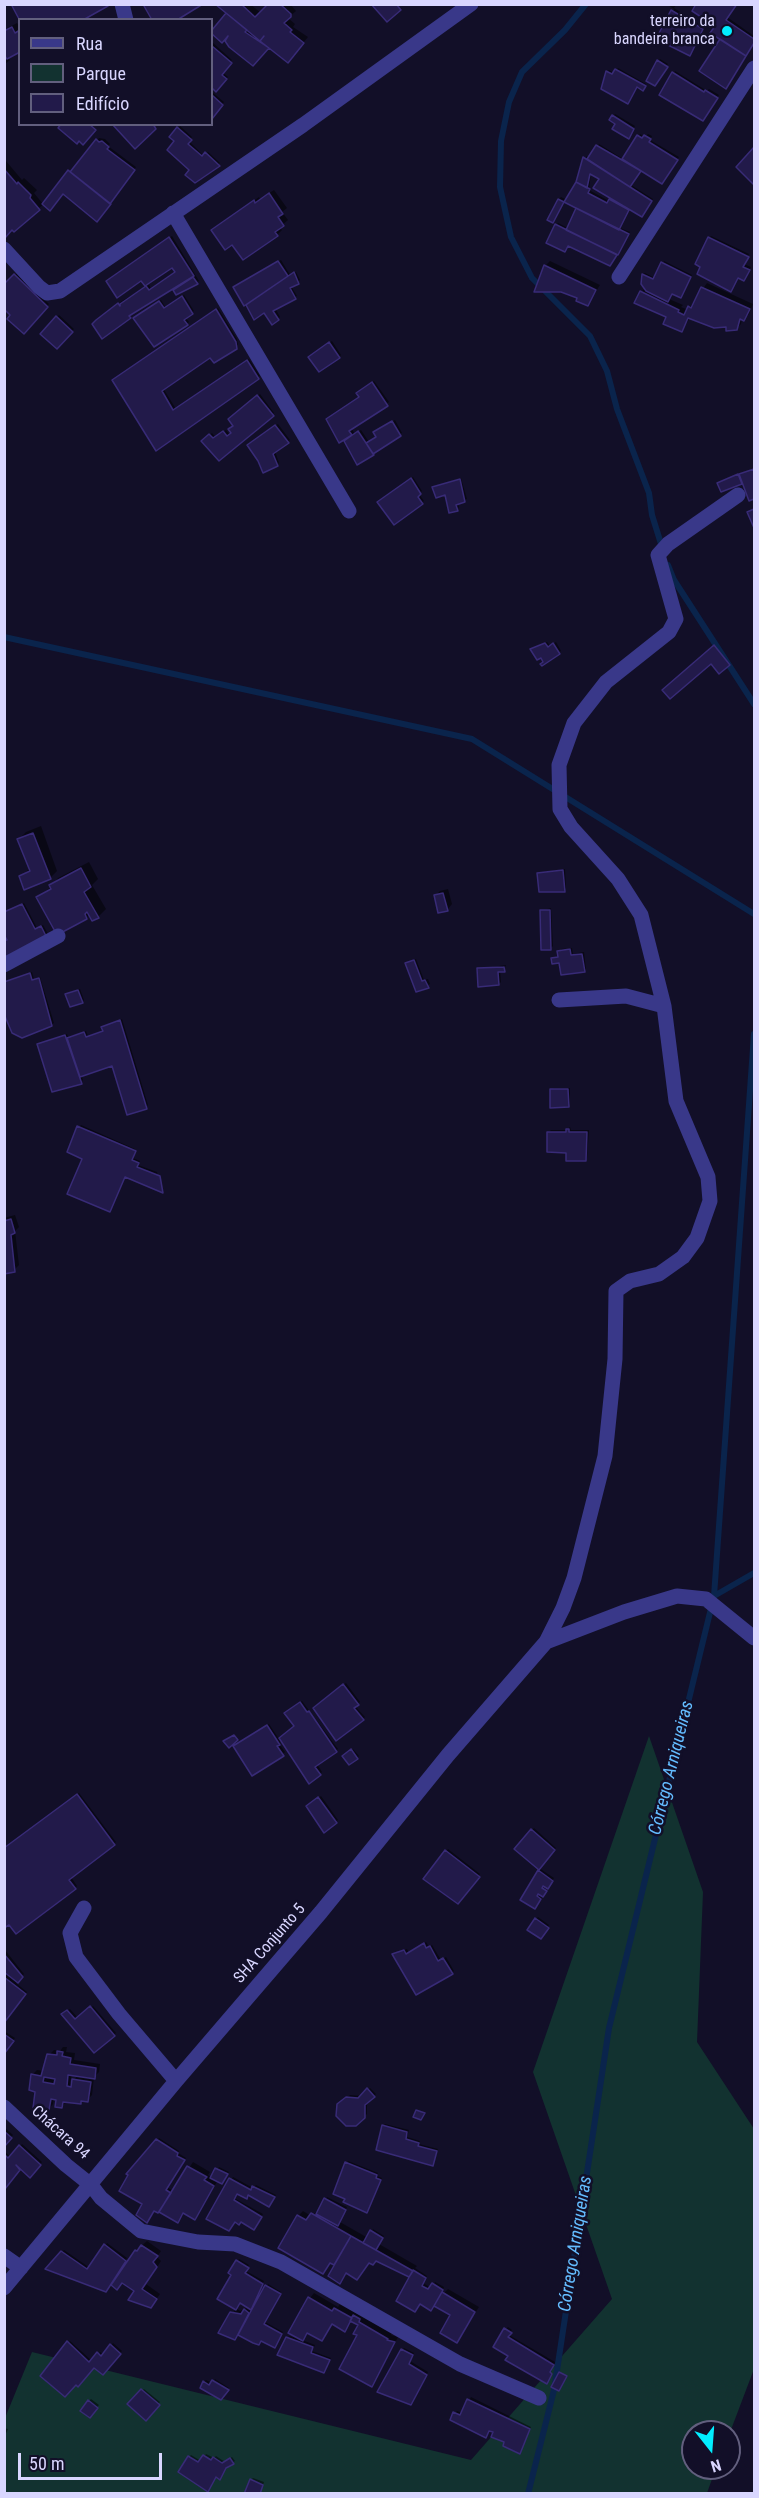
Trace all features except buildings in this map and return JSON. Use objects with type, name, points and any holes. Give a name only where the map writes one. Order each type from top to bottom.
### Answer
[{"type":"street","points":[[4,249],[47,293],[53,293],[73,284],[173,213],[303,126],[471,4]]},
{"type":"street","points":[[619,277],[754,68]]},
{"type":"street","points":[[173,213],[348,511]]},
{"type":"street","points":[[546,1642],[563,1608],[574,1578],[605,1456],[615,1359],[616,1291],[630,1281],[659,1274],[683,1257],[697,1238],[710,1201],[708,1177],[676,1101],[664,1006],[641,915],[618,879],[571,826],[560,809],[559,765],[574,723],[606,682],[669,632],[676,619],[658,555],[668,544],[738,495]]},
{"type":"street","points":[[4,965],[58,936]]},
{"type":"street","points":[[559,1000],[626,996],[664,1006]]},
{"type":"street","points":[[546,1642],[624,1612],[677,1596],[706,1599],[754,1638]]},
{"type":"street","name":"SHA Conjunto 5","points":[[4,2288],[176,2081],[321,1912],[448,1755],[546,1642]]},
{"type":"street","points":[[84,1908],[70,1933],[76,1957],[112,2006],[176,2081]]},
{"type":"street","name":"Chácara 94","points":[[4,2107],[91,2185],[101,2199],[141,2231],[198,2242],[235,2244],[281,2262],[460,2364],[538,2398]]},
{"type":"street","points":[[4,2256],[21,2268]]},
{"type":"green space","points":[[649,1736],[703,1892],[697,2042],[754,2129],[754,2369],[735,2420],[681,2420],[681,2480],[712,2480],[707,2493],[5,2494],[5,2418],[32,2352],[471,2460],[612,2299],[533,2072]]},
{"type":"waterway","points":[[586,4],[565,30],[522,72],[509,102],[501,141],[500,187],[511,237],[532,278],[590,336],[607,371],[617,409],[649,493],[652,515],[662,547]]},
{"type":"waterway","points":[[668,565],[674,580],[754,704]]},
{"type":"waterway","points":[[4,637],[472,739],[754,914]]},
{"type":"waterway","name":"Córrego Arniqueiras","points":[[528,2494],[554,2390],[609,2028],[714,1596],[754,1034]]},
{"type":"waterway","points":[[714,1596],[754,1573]]},
{"type":"place","name":"terreiro da bandeira branca","points":[[727,31]]}]
